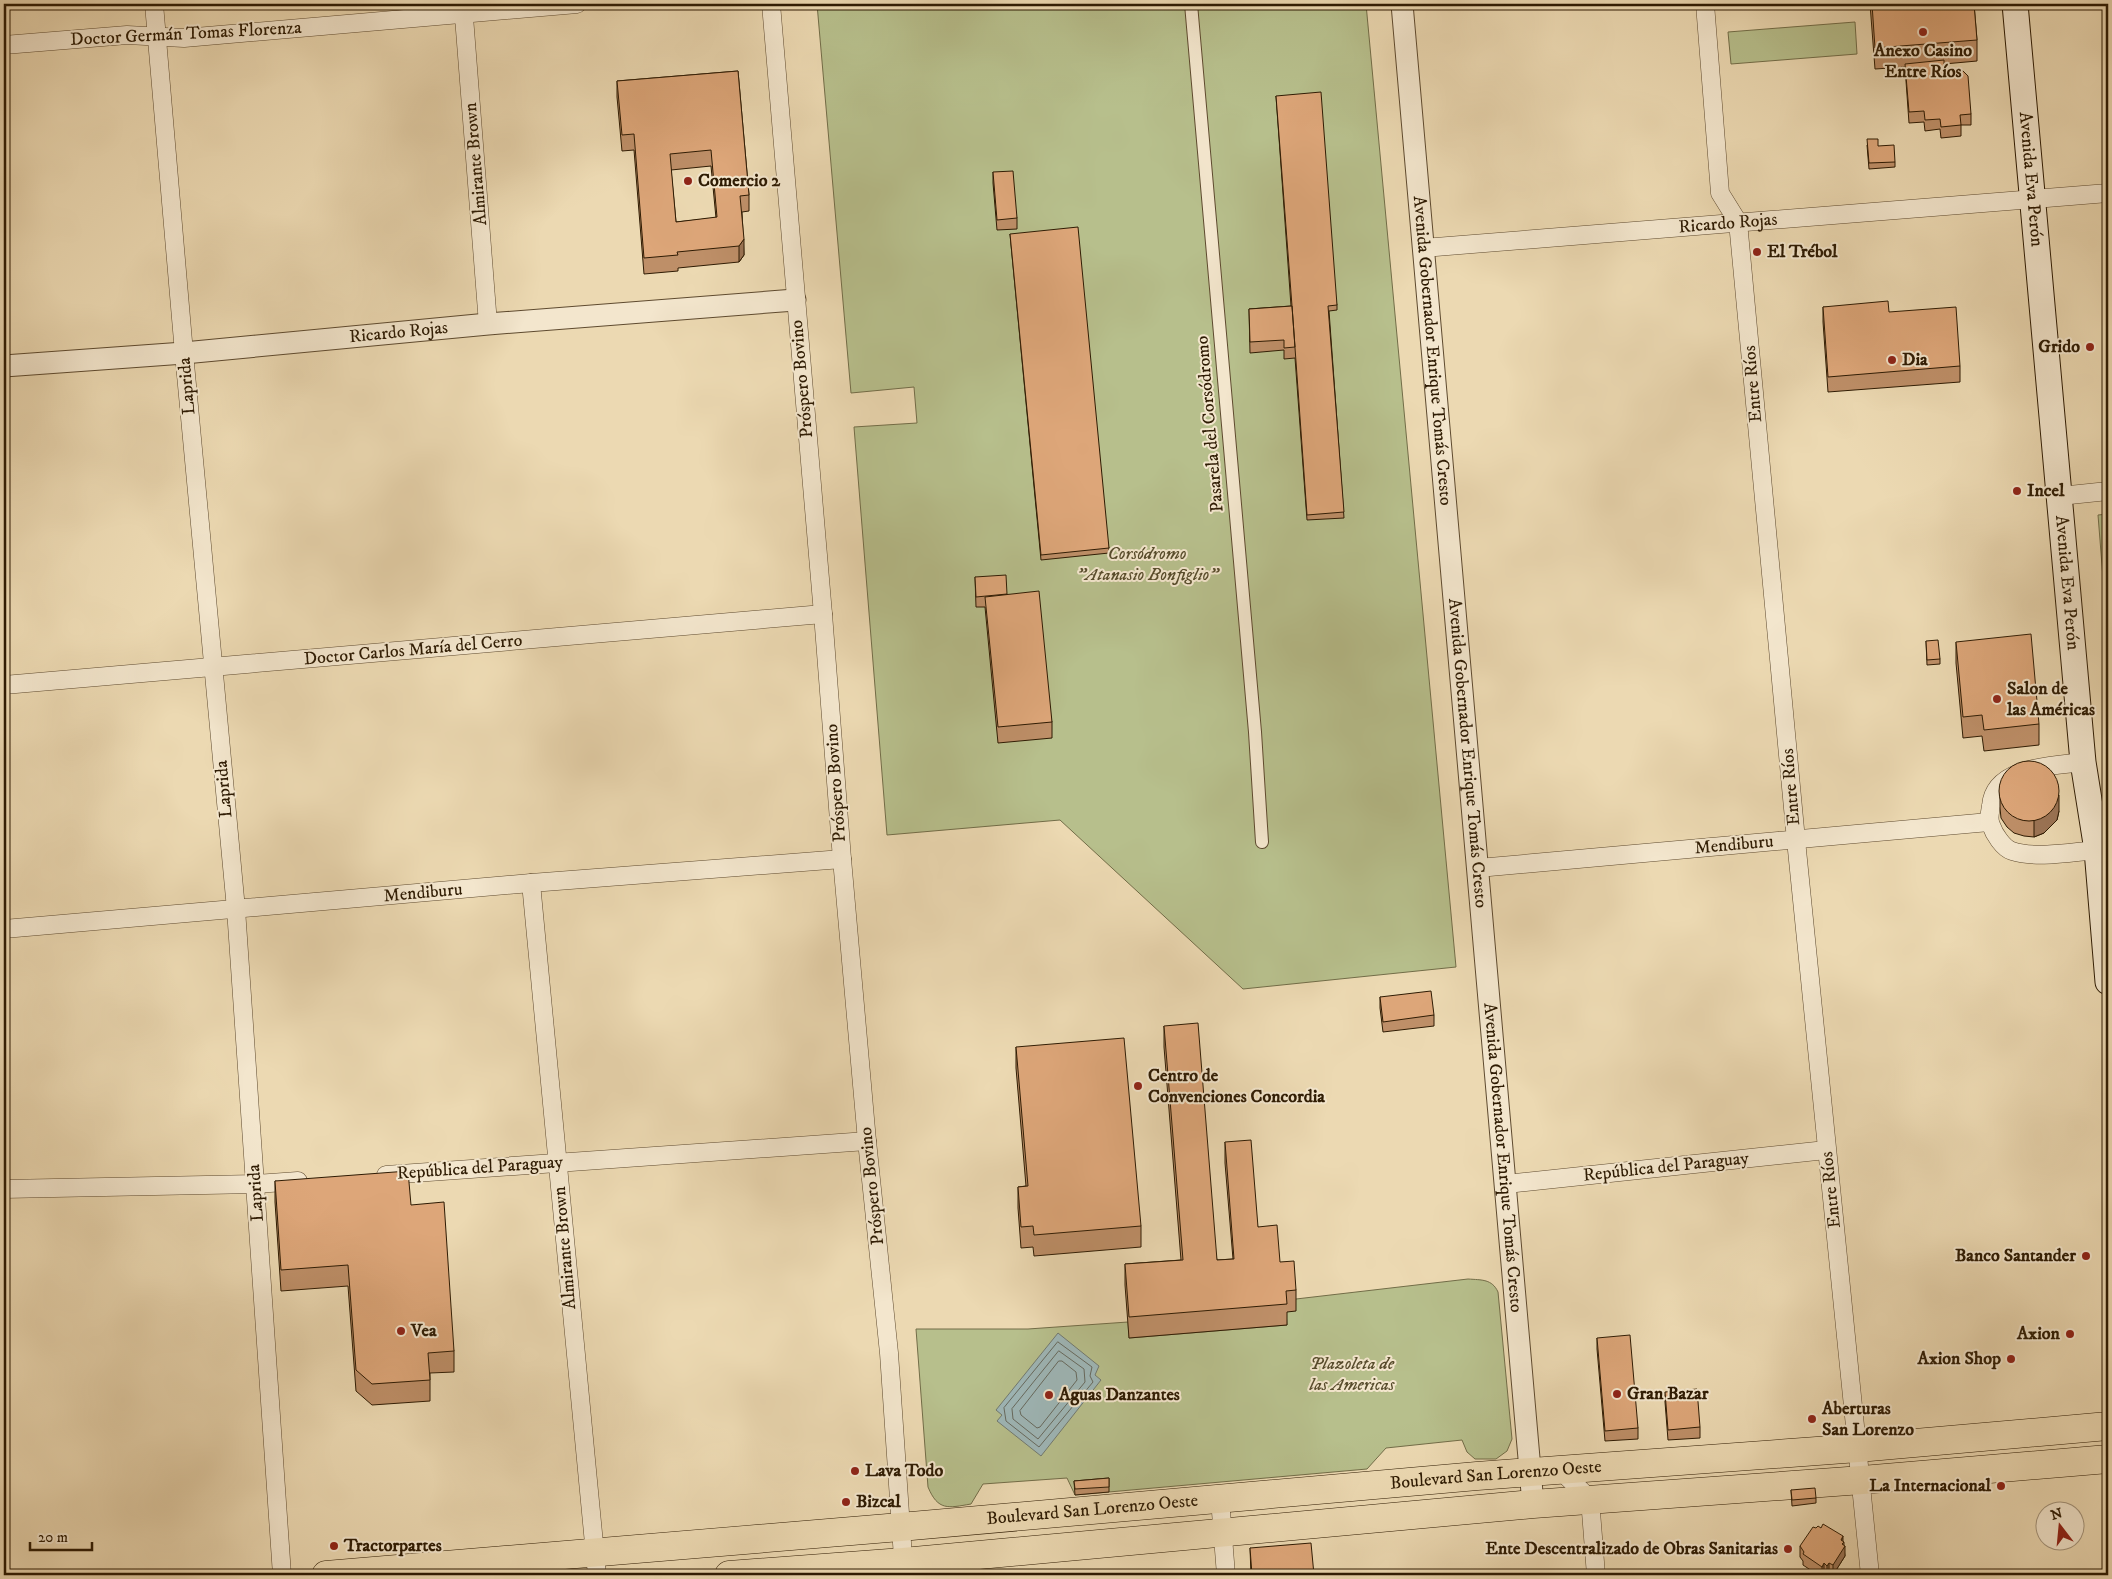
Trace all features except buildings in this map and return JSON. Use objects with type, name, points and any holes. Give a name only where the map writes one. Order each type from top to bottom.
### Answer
[{"type":"main road","name":"Avenida Eva Perón","points":[[2015,4],[2083,762],[2097,850],[2108,982]]},
{"type":"main road","name":"Boulevard San Lorenzo Oeste","points":[[326,1575],[595,1564],[900,1527],[1531,1472],[1858,1448],[2108,1426]]},
{"type":"main road","name":"Boulevard San Lorenzo Oeste","points":[[729,1575],[903,1569],[1222,1532],[1533,1504],[1862,1480],[2108,1459]]},
{"type":"street","name":"Laprida","points":[[154,4],[184,353],[236,909],[282,1575]]},
{"type":"street","name":"Doctor Germán Tomas Florenza","points":[[4,45],[127,35],[184,38],[463,9],[577,4]]},
{"type":"street","name":"Próspero Bovino","points":[[770,4],[867,1141],[890,1353],[903,1569]]},
{"type":"street","name":"Pasarela del Corsódromo","points":[[1191,4],[1254,722],[1262,842]]},
{"type":"street","name":"Avenida Gobernador Enrique Tomás Cresto","points":[[1402,4],[1533,1504]]},
{"type":"street","name":"Entre Ríos","points":[[1704,4],[1720,193],[1738,222],[1826,1150],[1862,1480],[1870,1575]]},
{"type":"street","name":"Almirante Brown","points":[[463,9],[488,324]]},
{"type":"street","name":"Ricardo Rojas","points":[[1423,248],[2108,193]]},
{"type":"street","name":"Ricardo Rojas","points":[[4,366],[184,353],[488,324],[795,300]]},
{"type":"street","points":[[2060,496],[2108,491]]},
{"type":"street","name":"Doctor Carlos María del Cerro","points":[[4,685],[823,614]]},
{"type":"street","points":[[2083,762],[2024,770],[2001,784],[1992,798],[1989,822],[1994,834],[2010,851],[2034,855],[2097,850]]},
{"type":"street","name":"Mendiburu","points":[[1478,868],[1989,822]]},
{"type":"street","name":"Mendiburu","points":[[4,929],[842,858]]},
{"type":"street","name":"Almirante Brown","points":[[532,883],[595,1564]]},
{"type":"street","name":"República del Paraguay","points":[[372,1176],[867,1141]]},
{"type":"street","name":"República del Paraguay","points":[[1506,1184],[1826,1150]]},
{"type":"street","points":[[4,1189],[256,1184],[314,1180]]},
{"type":"street","points":[[1560,1470],[1590,1500],[1596,1575]]},
{"type":"street","points":[[1220,1499],[1226,1575]]},
{"type":"green space","name":"Corsódromo \"Atanasio Bonfiglio\"","points":[[817,4],[1366,4],[1456,967],[1243,989],[1060,820],[887,835],[854,427],[917,423],[914,387],[851,393]]},
{"type":"green space","points":[[1855,22],[1857,54],[1731,64],[1728,32]]},
{"type":"green space","points":[[2108,514],[2108,641],[2098,515]]},
{"type":"green space","name":"Plazoleta de las Americas","points":[[1468,1279],[1490,1282],[1498,1292],[1512,1439],[1507,1451],[1496,1459],[1475,1459],[1467,1452],[1462,1440],[1386,1448],[1367,1469],[1075,1495],[1067,1478],[983,1484],[971,1504],[950,1507],[940,1504],[928,1487],[916,1329],[1028,1329],[1128,1322],[1129,1338],[1287,1325],[1286,1312],[1296,1299]]},
{"type":"water","name":"Aguas Danzantes","points":[[1058,1333],[1099,1366],[1095,1375],[1101,1380],[1041,1456],[997,1421],[1002,1415],[996,1410]]},
{"type":"place","name":"Anexo Casino Entre Ríos","points":[[1923,32]]},
{"type":"place","name":"Comercio 2","points":[[688,181]]},
{"type":"place","name":"El Trébol","points":[[1757,252]]},
{"type":"place","name":"Grido","points":[[2090,347]]},
{"type":"place","name":"Dia","points":[[1892,360]]},
{"type":"place","name":"Incel","points":[[2017,491]]},
{"type":"place","name":"Salon de las Américas","points":[[1997,699]]},
{"type":"place","name":"Centro de Convenciones Concordia","points":[[1138,1086]]},
{"type":"place","name":"Banco Santander","points":[[2086,1256]]},
{"type":"place","name":"Vea","points":[[401,1331]]},
{"type":"place","name":"Axion","points":[[2070,1334]]},
{"type":"place","name":"Axion Shop","points":[[2011,1359]]},
{"type":"place","name":"Gran Bazar","points":[[1617,1394]]},
{"type":"place","name":"Aguas Danzantes","points":[[1049,1395]]},
{"type":"place","name":"Aberturas San Lorenzo","points":[[1812,1419]]},
{"type":"place","name":"Lava Todo","points":[[855,1471]]},
{"type":"place","name":"La Internacional","points":[[2001,1486]]},
{"type":"place","name":"Bizcal","points":[[846,1502]]},
{"type":"place","name":"Tractorpartes","points":[[334,1546]]},
{"type":"place","name":"Ente Descentralizado de Obras Sanitarias","points":[[1788,1549]]}]
